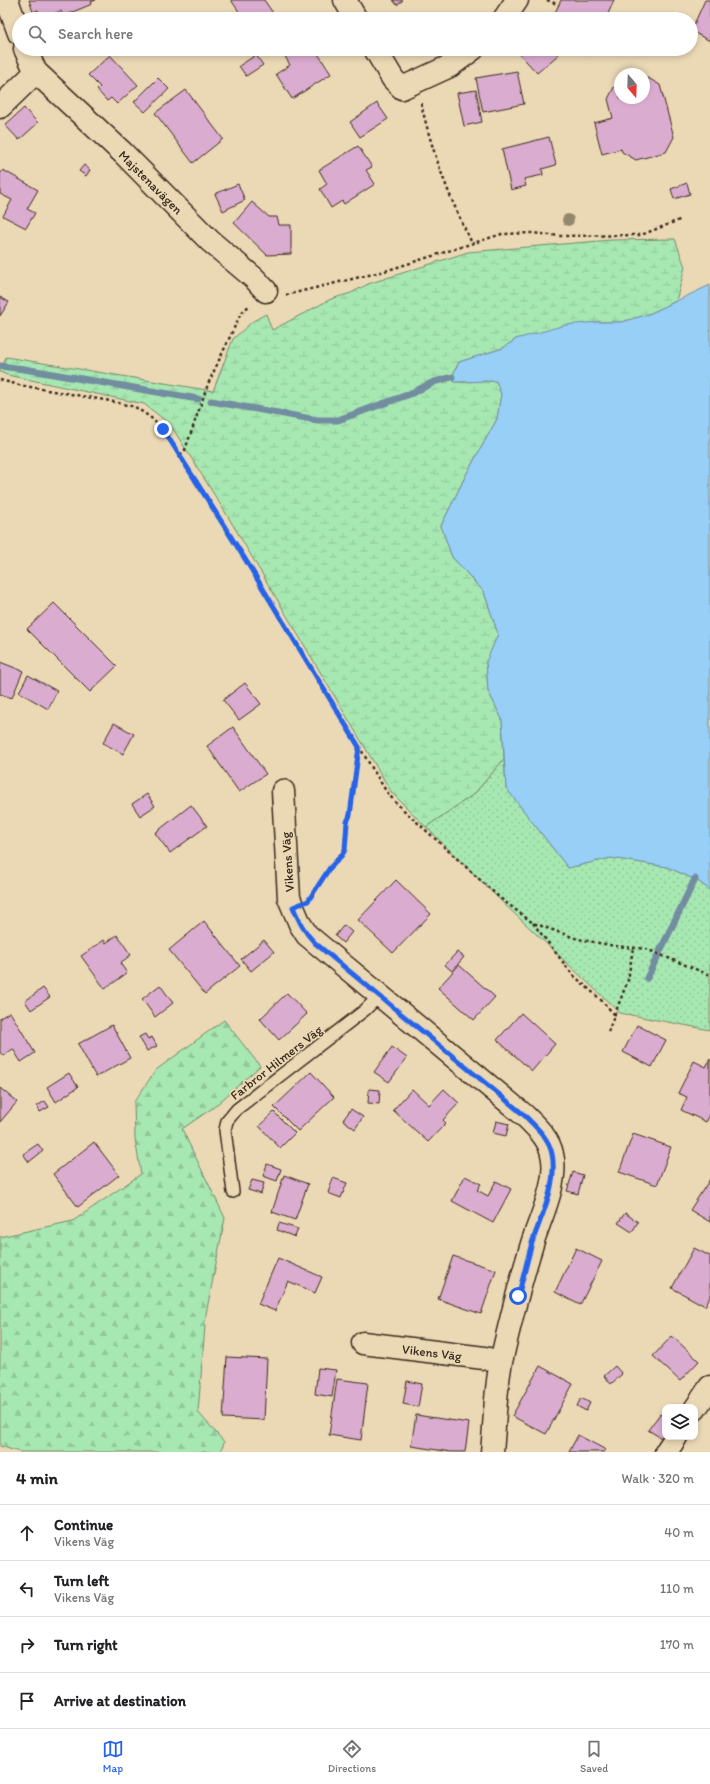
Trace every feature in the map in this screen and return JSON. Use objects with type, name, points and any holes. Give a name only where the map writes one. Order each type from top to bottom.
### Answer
[{"type":"street","points":[[7,0],[12,14]]},
{"type":"street","points":[[345,0],[352,12]]},
{"type":"street","points":[[509,12],[517,0]]},
{"type":"street","name":"Majstenavägen","points":[[28,56],[36,72],[123,153],[210,241],[254,278],[266,291]]},
{"type":"street","points":[[379,56],[393,79],[402,88],[450,66],[464,56]]},
{"type":"street","points":[[0,107],[36,72]]},
{"type":"street","name":"Vikens Väg","points":[[283,792],[290,898],[300,924],[307,936],[524,1115],[544,1136],[552,1153],[553,1172],[548,1197],[532,1244],[501,1362],[497,1389],[492,1452]]},
{"type":"street","name":"Vikens Väg","points":[[363,1343],[484,1358],[501,1362]]},
{"type":"street","points":[[698,1405],[710,1387]]},
{"type":"street","points":[[666,1452],[674,1440]]},
{"type":"lane","name":"Farbror Hilmers Väg","points":[[233,1192],[225,1130],[227,1121],[237,1109],[365,1010],[379,996]]},
{"type":"path","points":[[547,0],[559,5]]},
{"type":"path","points":[[416,81],[431,147],[454,208],[472,243]]},
{"type":"path","points":[[180,455],[185,450],[208,384],[241,313],[266,291],[280,296],[385,271],[502,234],[532,233],[560,236],[641,235],[682,219]]},
{"type":"path","points":[[0,380],[135,407],[150,417],[163,429],[257,578],[386,791],[396,803],[500,898],[533,923],[572,974],[600,999],[615,1015]]},
{"type":"path","points":[[293,907],[308,901],[329,869],[345,850],[347,822],[350,815],[359,747]]},
{"type":"path","points":[[533,923],[578,939],[646,949],[710,975]]},
{"type":"path","points":[[608,1032],[628,980],[633,948]]},
{"type":"green space","points":[[675,239],[685,267],[676,301],[649,314],[622,322],[597,322],[516,339],[503,348],[459,362],[452,377],[455,382],[496,381],[501,394],[497,419],[467,473],[441,526],[452,557],[484,592],[498,634],[486,663],[488,691],[502,719],[504,759],[474,794],[426,827],[392,793],[227,515],[170,424],[144,404],[7,375],[0,372],[6,357],[213,391],[233,339],[253,321],[266,314],[272,330],[331,299],[351,293],[368,284],[468,252],[611,240]]},
{"type":"green space","points":[[504,759],[506,788],[568,868],[611,858],[667,867],[698,881],[710,890],[710,1030],[620,1013],[500,900],[426,827],[474,794]]},
{"type":"green space","points":[[224,1020],[260,1066],[214,1107],[182,1129],[225,1218],[206,1314],[198,1412],[224,1442],[221,1452],[19,1452],[0,1446],[0,1237],[73,1221],[141,1174],[135,1139],[134,1102],[156,1070]]},
{"type":"water","points":[[710,285],[710,890],[698,881],[667,867],[611,858],[568,868],[506,788],[502,719],[488,691],[486,662],[498,634],[484,592],[452,557],[441,526],[467,473],[497,419],[501,394],[496,381],[454,382],[452,377],[459,362],[503,348],[516,339],[565,325],[597,322],[621,322],[649,314]]},
{"type":"building","points":[[29,0],[96,0],[91,2],[92,4],[73,12],[39,12],[38,10],[33,12]]},
{"type":"building","points":[[231,0],[264,0],[272,12],[239,12]]},
{"type":"building","points":[[393,0],[403,0],[397,5]]},
{"type":"building","points":[[561,0],[614,0],[609,12],[555,12]]},
{"type":"building","points":[[705,0],[710,0],[710,41],[698,35],[698,16]]},
{"type":"building","points":[[109,56],[111,56],[138,85],[117,104],[111,98],[107,101],[97,90],[100,87],[88,75]]},
{"type":"building","points":[[254,56],[257,56],[263,65],[246,76],[239,66]]},
{"type":"building","points":[[285,56],[319,56],[331,74],[292,99],[276,74],[290,65]]},
{"type":"building","points":[[521,56],[557,56],[537,73]]},
{"type":"building","points":[[517,71],[524,104],[483,112],[476,78]]},
{"type":"building","points":[[158,78],[169,89],[145,112],[134,102]]},
{"type":"building","points":[[650,79],[660,85],[674,137],[666,152],[636,160],[622,152],[621,149],[602,154],[594,123],[613,118],[608,99],[614,87],[614,104],[650,104]]},
{"type":"building","points":[[186,90],[223,139],[193,163],[155,113]]},
{"type":"building","points":[[476,90],[482,122],[464,126],[457,93]]},
{"type":"building","points":[[377,103],[388,119],[360,137],[350,122]]},
{"type":"building","points":[[24,108],[38,123],[19,140],[5,125]]},
{"type":"building","points":[[549,137],[556,165],[542,169],[543,175],[524,179],[526,186],[511,190],[502,149]]},
{"type":"building","points":[[358,146],[372,167],[366,170],[375,184],[344,204],[342,201],[331,208],[320,189],[327,184],[319,170]]},
{"type":"building","points":[[84,165],[90,170],[86,176],[79,171]]},
{"type":"building","points":[[3,170],[38,190],[27,209],[35,213],[26,228],[3,216],[12,200],[0,194],[0,174]]},
{"type":"building","points":[[687,183],[690,194],[674,199],[671,189]]},
{"type":"building","points":[[238,184],[245,200],[223,211],[215,194]]},
{"type":"building","points":[[252,202],[269,217],[277,217],[279,225],[291,225],[291,254],[267,255],[234,223]]},
{"type":"building","points":[[0,297],[9,302],[0,316]]},
{"type":"building","points":[[54,603],[117,666],[90,692],[27,629]]},
{"type":"building","points":[[0,662],[23,671],[12,698],[0,694]]},
{"type":"building","points":[[28,675],[57,691],[48,709],[19,692]]},
{"type":"building","points":[[245,683],[261,704],[239,720],[223,700]]},
{"type":"building","points":[[114,723],[134,734],[123,754],[103,743]]},
{"type":"building","points":[[233,727],[266,774],[239,792],[207,746]]},
{"type":"building","points":[[147,794],[155,806],[140,816],[132,804]]},
{"type":"building","points":[[191,805],[207,826],[170,853],[155,833]]},
{"type":"building","points":[[396,880],[431,914],[393,953],[358,920]]},
{"type":"building","points":[[204,921],[240,966],[205,994],[169,950]]},
{"type":"building","points":[[344,925],[352,932],[343,943],[335,936]]},
{"type":"building","points":[[117,935],[131,955],[120,963],[127,973],[105,989],[81,956],[104,940],[106,943]]},
{"type":"building","points":[[264,940],[274,952],[251,971],[241,959]]},
{"type":"building","points":[[457,952],[464,957],[452,971],[445,965]]},
{"type":"building","points":[[459,965],[495,997],[474,1020],[438,988]]},
{"type":"building","points":[[160,985],[173,1003],[155,1017],[142,999]]},
{"type":"building","points":[[43,988],[50,997],[31,1010],[25,1001]]},
{"type":"building","points":[[287,993],[307,1014],[279,1040],[260,1019]]},
{"type":"building","points":[[10,1012],[35,1053],[21,1062],[13,1049],[3,1056],[0,1052],[0,1018]]},
{"type":"building","points":[[521,1013],[555,1044],[532,1071],[497,1040]]},
{"type":"building","points":[[112,1025],[130,1058],[96,1077],[78,1044]]},
{"type":"building","points":[[637,1025],[666,1040],[652,1067],[623,1052]]},
{"type":"building","points":[[145,1034],[148,1039],[152,1037],[157,1046],[147,1051],[139,1037]]},
{"type":"building","points":[[392,1047],[407,1058],[389,1082],[374,1072]]},
{"type":"building","points":[[710,1059],[710,1115],[706,1122],[681,1110],[687,1097],[678,1093],[694,1061],[706,1067]]},
{"type":"building","points":[[311,1072],[334,1097],[298,1131],[274,1107]]},
{"type":"building","points":[[69,1073],[78,1087],[56,1102],[47,1087]]},
{"type":"building","points":[[0,1088],[17,1102],[0,1122]]},
{"type":"building","points":[[369,1089],[380,1090],[379,1104],[368,1103]]},
{"type":"building","points":[[412,1089],[429,1105],[444,1089],[459,1103],[443,1120],[446,1123],[428,1142],[393,1110]]},
{"type":"building","points":[[45,1101],[49,1107],[40,1112],[37,1106]]},
{"type":"building","points":[[351,1109],[363,1117],[355,1129],[343,1120]]},
{"type":"building","points":[[274,1112],[295,1133],[280,1148],[259,1126]]},
{"type":"building","points":[[496,1121],[509,1124],[506,1136],[493,1133]]},
{"type":"building","points":[[633,1134],[671,1147],[657,1185],[619,1172]]},
{"type":"building","points":[[94,1142],[119,1175],[78,1207],[53,1174]]},
{"type":"building","points":[[38,1144],[43,1151],[29,1162],[23,1154]]},
{"type":"building","points":[[267,1164],[281,1169],[277,1181],[263,1176]]},
{"type":"building","points":[[573,1172],[583,1175],[578,1194],[567,1191]]},
{"type":"building","points":[[284,1175],[308,1184],[295,1220],[272,1212]]},
{"type":"building","points":[[465,1176],[481,1184],[477,1190],[488,1196],[496,1181],[511,1189],[493,1223],[452,1201]]},
{"type":"building","points":[[333,1178],[347,1183],[341,1198],[328,1193]]},
{"type":"building","points":[[710,1179],[710,1222],[690,1210]]},
{"type":"building","points":[[252,1180],[264,1183],[261,1194],[248,1190]]},
{"type":"building","points":[[625,1213],[638,1222],[632,1232],[618,1223]]},
{"type":"building","points":[[279,1223],[298,1229],[295,1237],[277,1230]]},
{"type":"building","points":[[576,1248],[602,1261],[580,1305],[555,1292]]},
{"type":"building","points":[[694,1248],[710,1256],[710,1297],[705,1306],[672,1288]]},
{"type":"building","points":[[453,1256],[496,1270],[481,1314],[438,1299]]},
{"type":"building","points":[[278,1258],[322,1277],[315,1293],[288,1281],[275,1311],[258,1304]]},
{"type":"building","points":[[672,1336],[699,1361],[680,1381],[653,1356]]},
{"type":"building","points":[[227,1357],[267,1359],[264,1420],[223,1418]]},
{"type":"building","points":[[540,1366],[573,1384],[546,1434],[512,1416]]},
{"type":"building","points":[[615,1366],[622,1374],[611,1384],[604,1376]]},
{"type":"building","points":[[318,1368],[336,1370],[332,1397],[315,1394]]},
{"type":"building","points":[[337,1379],[368,1383],[361,1440],[329,1435]]},
{"type":"building","points":[[407,1381],[422,1384],[418,1407],[403,1404]]},
{"type":"building","points":[[581,1398],[590,1403],[586,1411],[577,1406]]},
{"type":"building","points":[[660,1414],[662,1415],[662,1438],[648,1430]]},
{"type":"building","points":[[416,1415],[469,1423],[465,1452],[451,1452],[411,1446]]},
{"type":"building","points":[[578,1435],[606,1450],[604,1452],[569,1452]]},
{"type":"waterway","points":[[0,366],[198,399]]},
{"type":"waterway","points":[[211,401],[317,420],[338,420],[410,394],[434,382],[452,377]]},
{"type":"waterway","points":[[647,978],[695,879]]},
{"type":"route","points":[[163,429],[286,625],[359,747],[350,815],[347,822],[345,850],[329,869],[308,901],[293,907],[300,924],[307,936],[315,943],[524,1115],[544,1136],[552,1153],[553,1172],[548,1197],[532,1244],[518,1296]]}]
